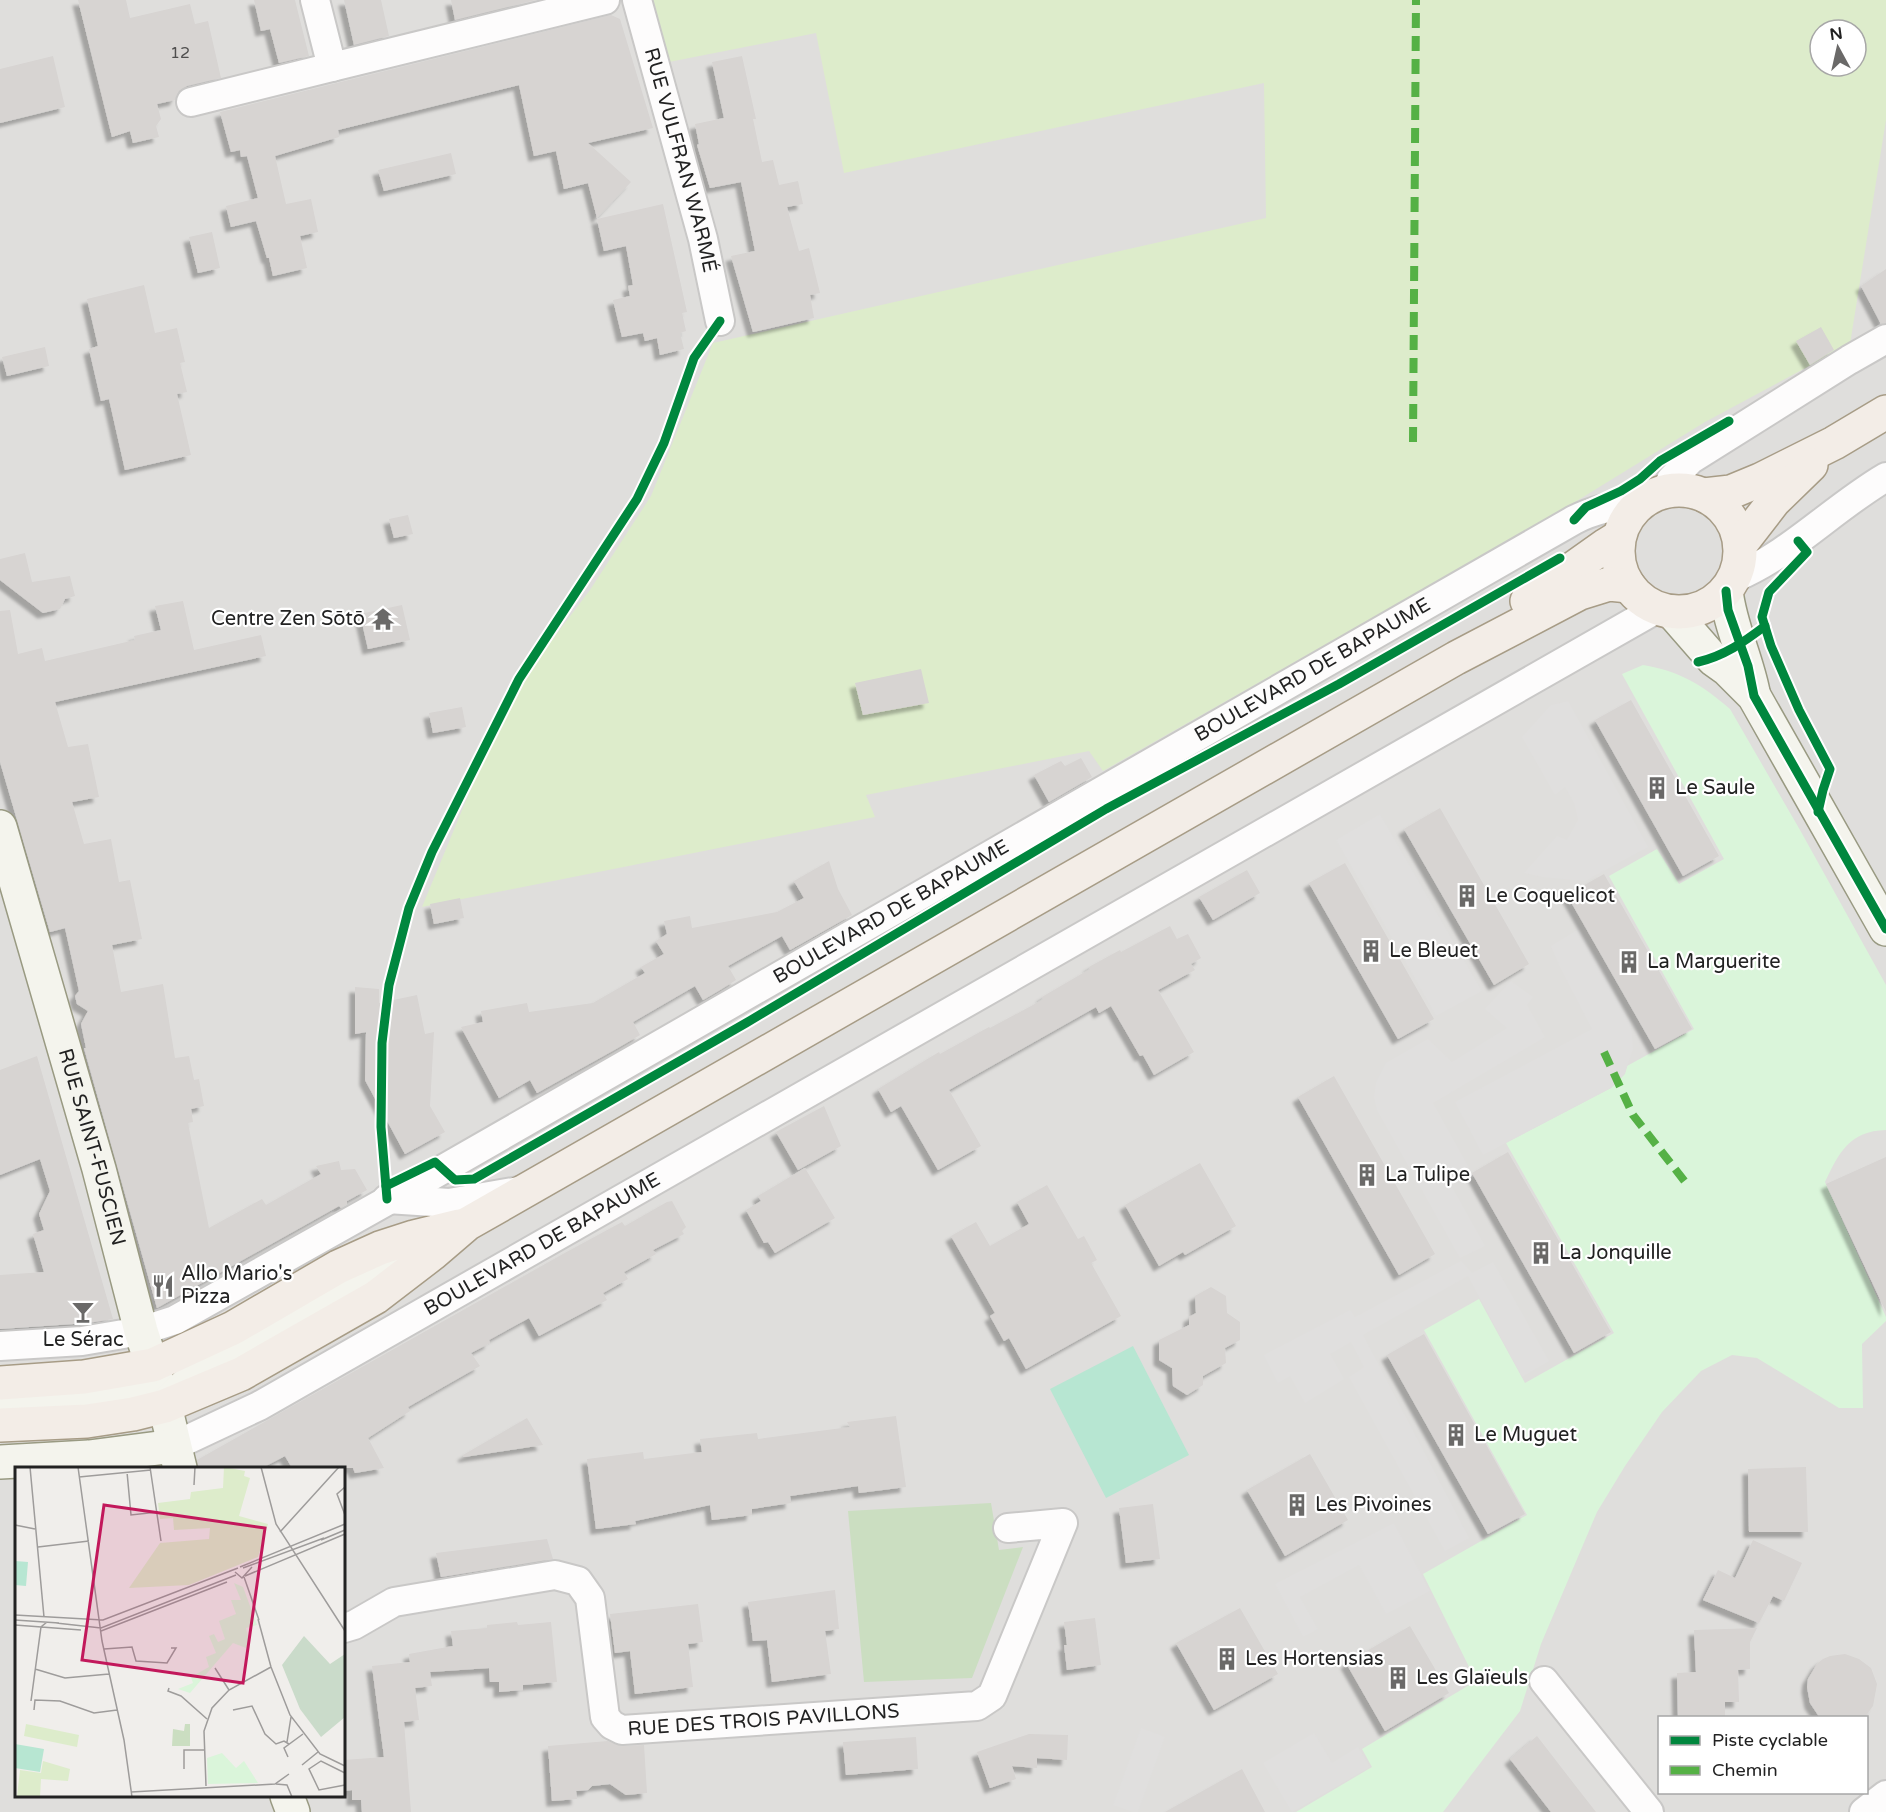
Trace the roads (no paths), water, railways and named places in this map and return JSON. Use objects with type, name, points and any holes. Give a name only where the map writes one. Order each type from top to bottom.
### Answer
[{"type":"main road","points":[[1704,495],[1731,492],[1760,480],[1834,443],[1886,412]]},
{"type":"main road","points":[[1740,545],[1774,501],[1834,443]]},
{"type":"main road","points":[[1754,696],[1748,666],[1728,610],[1730,585],[1740,562],[1738,533],[1733,521],[1725,510],[1704,495],[1686,490],[1655,496],[1628,517],[1619,537],[1620,568],[1629,586],[1640,598],[1665,610],[1713,659],[1727,669],[1754,696],[1886,929]]},
{"type":"main road","points":[[1456,658],[1530,598],[1619,537]]},
{"type":"main road","points":[[0,1425],[87,1421],[165,1406],[241,1374],[376,1297],[467,1224],[1456,658],[1580,593],[1609,584],[1629,586]]},
{"type":"main road","points":[[1665,610],[1687,612],[1701,608],[1715,601],[1730,585]]},
{"type":"main road","name":"RUE SAINT-FUSCIEN","points":[[0,827],[99,1169],[141,1331],[165,1406],[177,1457]]},
{"type":"main road","points":[[0,1383],[84,1377],[153,1365],[233,1328],[338,1267],[380,1248],[467,1224]]},
{"type":"main road","points":[[165,1406],[196,1375],[245,1349],[365,1276],[414,1237]]},
{"type":"main road","points":[[0,1405],[123,1392],[153,1365]]},
{"type":"main road","points":[[0,1462],[89,1457],[177,1457]]},
{"type":"main road","points":[[287,1797],[293,1812]]},
{"type":"street","points":[[315,0],[332,67]]},
{"type":"street","points":[[190,102],[605,0]]},
{"type":"street","name":"RUE VULFRAN WARMÉ","points":[[637,0],[703,239],[720,321]]},
{"type":"street","points":[[1655,496],[1690,460],[1886,339]]},
{"type":"street","points":[[1730,585],[1798,541],[1860,492],[1886,477]]},
{"type":"street","name":"BOULEVARD DE BAPAUME","points":[[0,1346],[82,1341],[141,1331],[175,1320],[1574,520],[1583,515],[1655,496]]},
{"type":"street","name":"BOULEVARD DE BAPAUME","points":[[177,1457],[259,1406],[1665,610]]},
{"type":"street","points":[[387,1199],[449,1203],[529,1189]]},
{"type":"street","name":"RUE DES TROIS PAVILLONS","points":[[345,1628],[394,1602],[555,1575],[578,1581],[590,1598],[605,1717],[612,1725],[622,1730],[977,1706],[992,1696],[1063,1523],[1008,1528]]},
{"type":"street","points":[[1544,1681],[1649,1812]]},
{"type":"street","points":[[1864,1812],[1886,1795]]},
{"type":"place","name":"Centre Zen Sōtō","points":[[383,619]]},
{"type":"place","name":"Le Saule","points":[[1657,788]]},
{"type":"place","name":"Le Coquelicot","points":[[1467,896]]},
{"type":"place","name":"Le Bleuet","points":[[1371,951]]},
{"type":"place","name":"La Marguerite","points":[[1629,962]]},
{"type":"place","name":"La Tulipe","points":[[1367,1175]]},
{"type":"place","name":"La Jonquille","points":[[1541,1253]]},
{"type":"place","name":"Allo Mario's Pizza","points":[[163,1286]]},
{"type":"place","name":"Le Sérac","points":[[83,1312]]},
{"type":"place","name":"Le Muguet","points":[[1456,1435]]},
{"type":"place","name":"Les Pivoines","points":[[1297,1505]]},
{"type":"place","name":"Les Hortensias","points":[[1227,1659]]},
{"type":"place","name":"Les Glaïeuls","points":[[1398,1678]]}]
